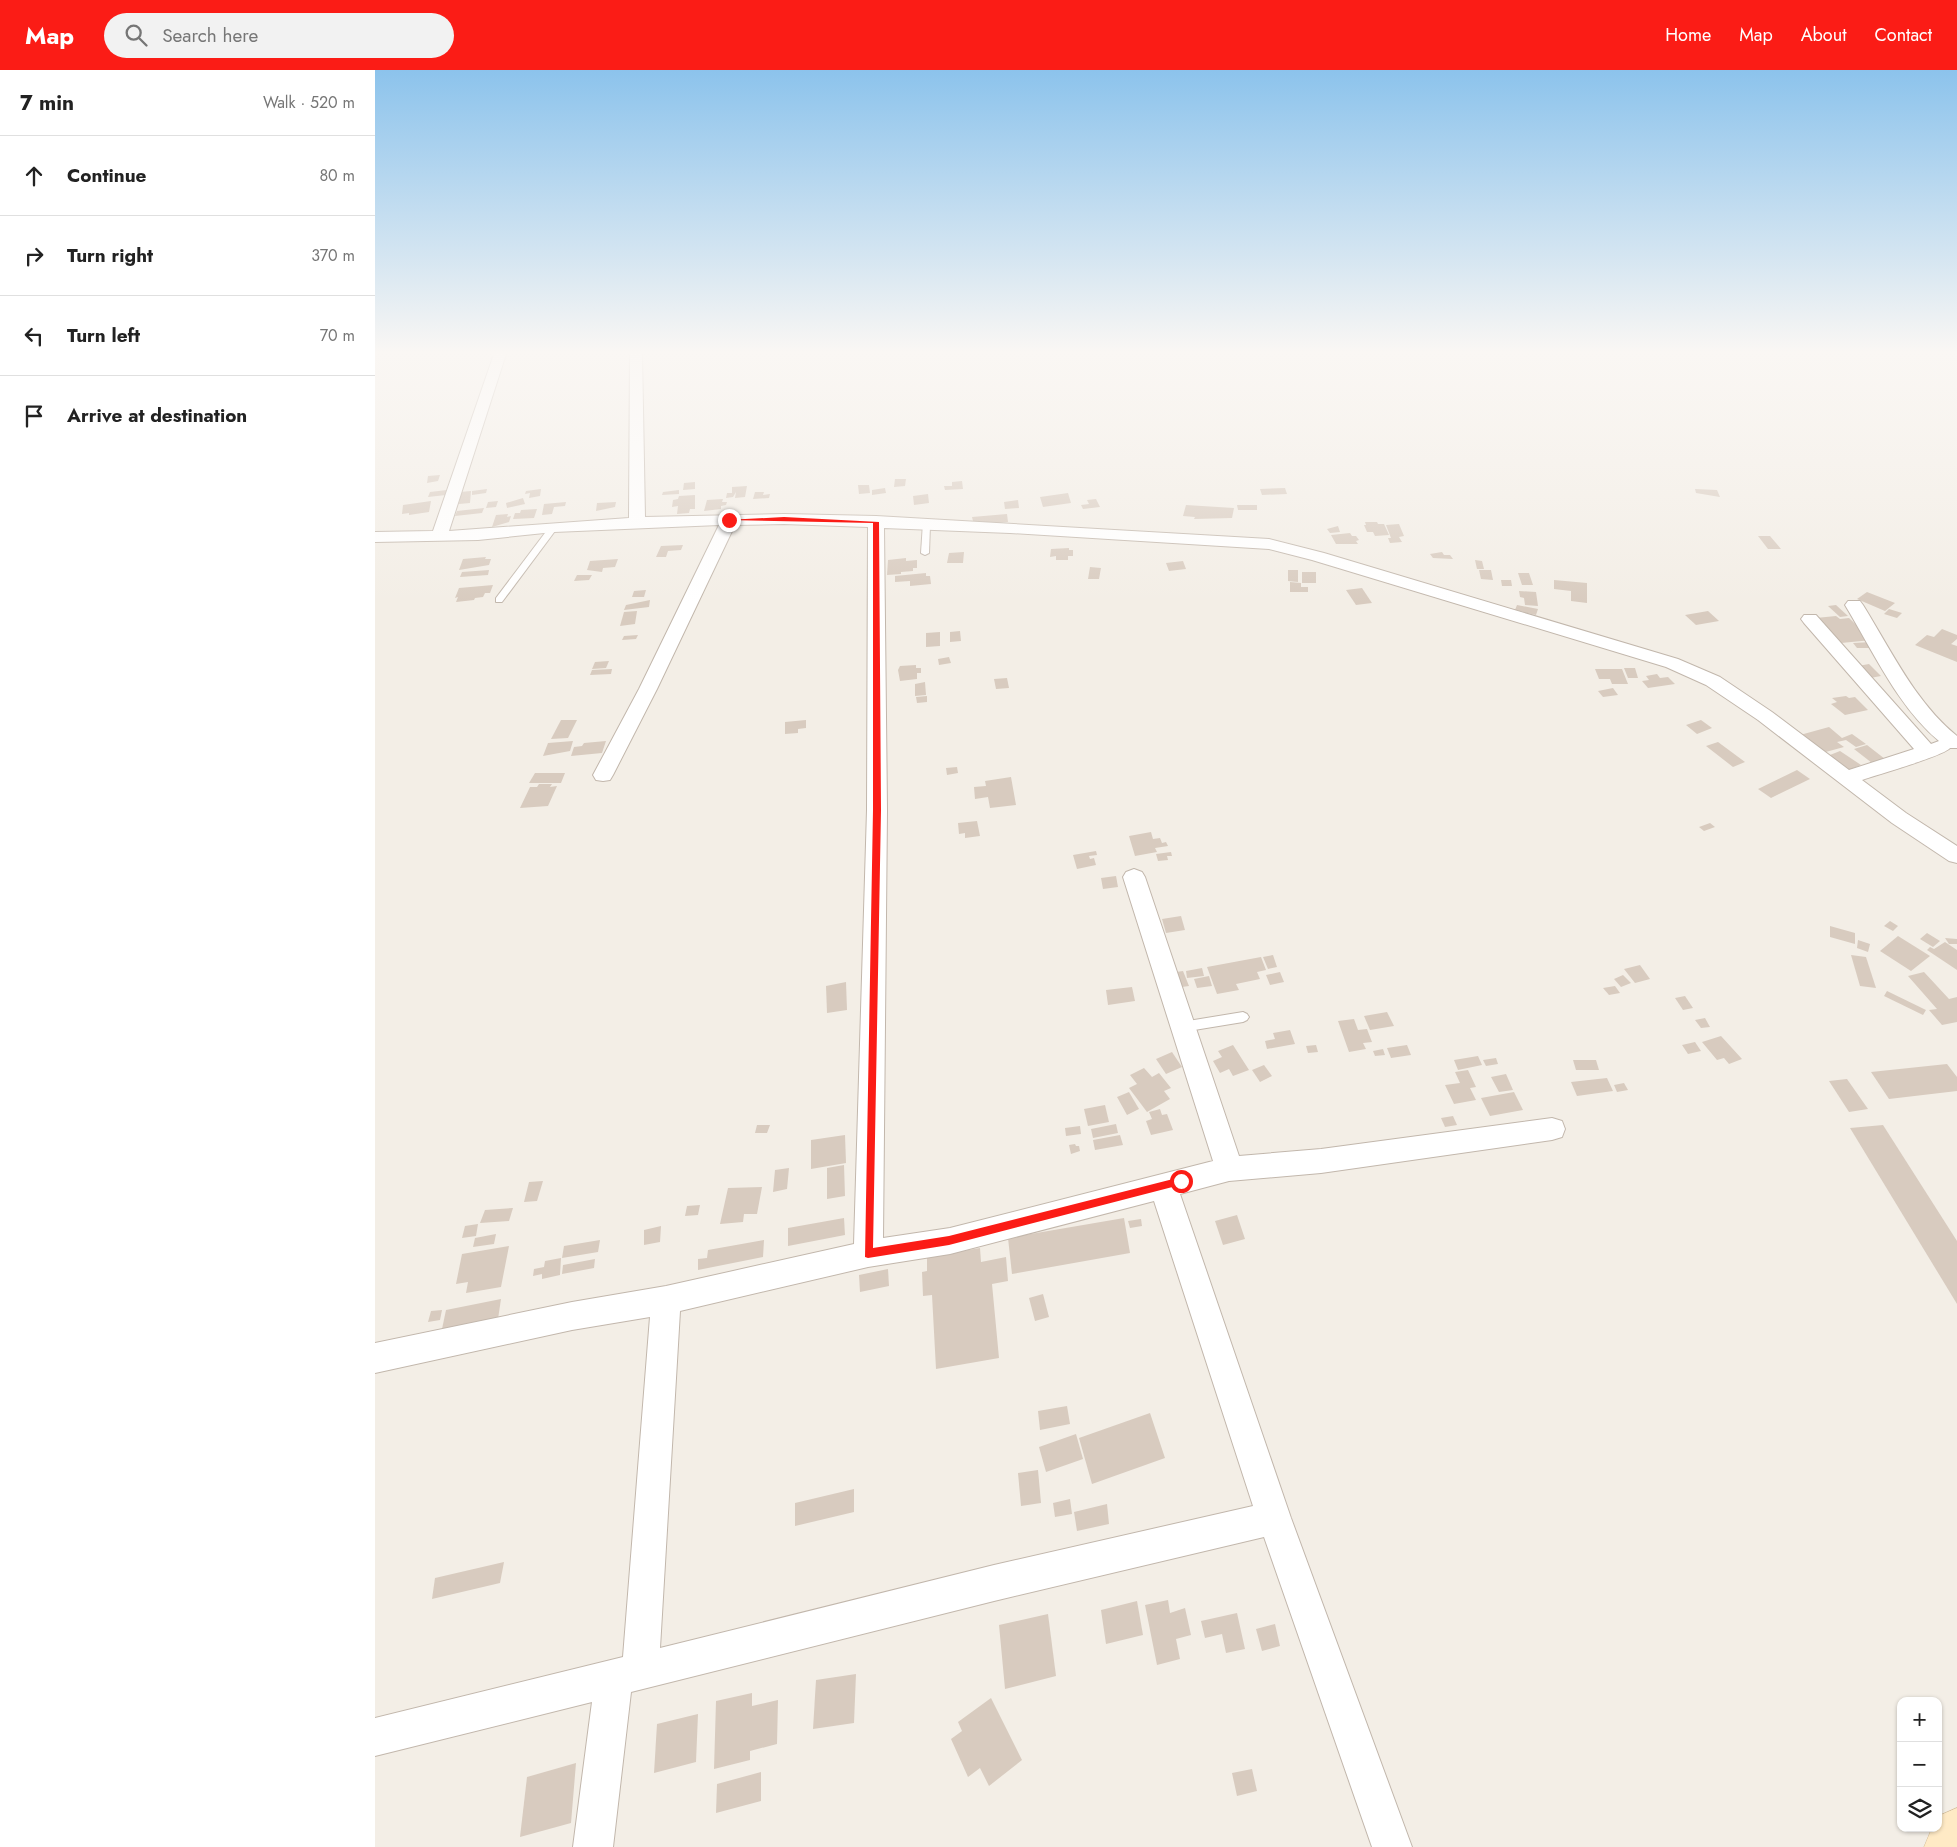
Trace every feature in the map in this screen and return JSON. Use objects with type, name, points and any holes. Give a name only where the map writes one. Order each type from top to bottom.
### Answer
[{"type":"street","points":[[439,536],[472,437]]},
{"type":"street","points":[[637,437],[639,472],[637,522]]},
{"type":"street","points":[[375,537],[478,535],[554,527],[637,522],[784,518],[1269,544],[1318,556],[1673,663],[1713,680],[1765,716],[1846,778],[1957,856]]},
{"type":"street","points":[[603,775],[648,689],[729,520]]},
{"type":"street","points":[[868,1254],[877,810],[876,522]]},
{"type":"street","points":[[1854,604],[1921,710],[1940,734],[1955,743]]},
{"type":"street","points":[[1810,619],[1927,752]]},
{"type":"street","points":[[1846,778],[1955,743]]},
{"type":"street","points":[[1134,877],[1229,1169]]},
{"type":"street","points":[[375,1358],[572,1316],[666,1300],[868,1254],[949,1241],[1229,1169],[1321,1161],[1552,1129]]},
{"type":"street","points":[[1163,1185],[1275,1518],[1392,1847]]},
{"type":"street","points":[[593,1847],[627,1674],[666,1300]]},
{"type":"street","points":[[375,1737],[994,1583],[1275,1518]]},
{"type":"street","points":[[1947,1847],[1957,1831]]},
{"type":"lane","points":[[925,553],[926,525]]},
{"type":"lane","points":[[499,600],[554,527]]},
{"type":"lane","points":[[1182,1027],[1243,1017]]},
{"type":"building","points":[[440,475],[438,481],[427,483],[428,476]]},
{"type":"building","points":[[895,479],[906,479],[905,486],[894,487]]},
{"type":"building","points":[[962,481],[963,489],[945,490],[944,486],[952,486],[952,482]]},
{"type":"building","points":[[695,482],[695,489],[683,490],[684,483]]},
{"type":"building","points":[[858,485],[869,485],[870,493],[859,494]]},
{"type":"building","points":[[747,486],[745,497],[735,498],[736,492],[733,497],[726,498],[727,493],[732,493],[732,487]]},
{"type":"building","points":[[885,488],[886,493],[872,495],[872,490]]},
{"type":"building","points":[[1285,488],[1287,494],[1262,495],[1260,489]]},
{"type":"building","points":[[487,489],[486,493],[472,495],[472,491]]},
{"type":"building","points":[[541,489],[540,496],[529,498],[530,493],[525,494],[526,491]]},
{"type":"building","points":[[1695,489],[1717,490],[1720,497],[1696,493]]},
{"type":"building","points":[[447,490],[446,495],[428,497],[430,492]]},
{"type":"building","points":[[679,490],[679,494],[662,495],[663,492]]},
{"type":"building","points":[[471,491],[470,503],[459,504],[460,492]]},
{"type":"building","points":[[755,492],[764,492],[763,495],[770,494],[769,498],[753,499]]},
{"type":"building","points":[[1068,493],[1071,503],[1043,507],[1040,497]]},
{"type":"building","points":[[928,494],[929,503],[914,505],[913,496]]},
{"type":"building","points":[[695,495],[695,509],[690,509],[689,513],[677,514],[678,506],[672,507],[673,500],[678,499],[679,496]]},
{"type":"building","points":[[523,498],[525,504],[507,508],[506,503]]},
{"type":"building","points":[[723,499],[722,502],[727,502],[726,505],[721,506],[721,509],[704,511],[707,500]]},
{"type":"building","points":[[1096,499],[1100,507],[1083,509],[1081,505],[1089,504],[1087,500]]},
{"type":"building","points":[[1018,500],[1019,508],[1005,509],[1004,502]]},
{"type":"building","points":[[431,501],[429,512],[409,515],[409,513],[402,514],[403,505]]},
{"type":"building","points":[[498,501],[496,507],[486,508],[488,502]]},
{"type":"building","points":[[566,502],[565,506],[554,507],[552,514],[542,515],[544,504]]},
{"type":"building","points":[[616,502],[615,507],[596,511],[597,503]]},
{"type":"building","points":[[1186,505],[1234,508],[1232,518],[1194,519],[1195,517],[1183,516]]},
{"type":"building","points":[[1237,505],[1257,505],[1257,510],[1238,510]]},
{"type":"building","points":[[484,508],[482,513],[455,516],[457,511]]},
{"type":"building","points":[[537,509],[534,518],[513,519],[515,513],[520,513],[521,510]]},
{"type":"building","points":[[508,514],[507,517],[511,516],[509,522],[492,527],[496,515]]},
{"type":"building","points":[[1007,514],[1008,522],[985,524],[985,522],[973,521],[972,517]]},
{"type":"building","points":[[1365,522],[1384,524],[1389,535],[1375,536],[1373,532],[1367,532],[1364,525],[1366,525]]},
{"type":"building","points":[[1399,524],[1404,536],[1399,537],[1402,542],[1390,543],[1388,538],[1391,538],[1386,525]]},
{"type":"building","points":[[1338,526],[1340,532],[1330,533],[1327,529]]},
{"type":"building","points":[[1350,533],[1359,540],[1356,541],[1358,544],[1336,544],[1331,535]]},
{"type":"building","points":[[1758,536],[1770,536],[1781,549],[1768,549]]},
{"type":"building","points":[[683,545],[681,550],[668,551],[666,557],[656,557],[661,546]]},
{"type":"building","points":[[1069,548],[1069,550],[1073,550],[1073,556],[1068,556],[1068,560],[1056,560],[1056,556],[1050,557],[1051,549]]},
{"type":"building","points":[[964,552],[963,563],[947,563],[949,553]]},
{"type":"building","points":[[1442,552],[1444,555],[1450,555],[1453,559],[1433,558],[1430,554]]},
{"type":"building","points":[[486,557],[485,559],[491,559],[489,565],[459,570],[463,559]]},
{"type":"building","points":[[906,558],[906,561],[917,560],[917,568],[913,568],[913,571],[901,572],[901,574],[887,575],[888,560]]},
{"type":"building","points":[[618,559],[615,567],[603,568],[602,572],[587,570],[590,561]]},
{"type":"building","points":[[1475,560],[1482,561],[1484,569],[1477,569]]},
{"type":"building","points":[[1183,561],[1186,569],[1169,571],[1166,563]]},
{"type":"building","points":[[1090,567],[1101,568],[1099,579],[1088,579]]},
{"type":"building","points":[[489,570],[488,575],[460,577],[462,572]]},
{"type":"building","points":[[1288,570],[1298,570],[1298,582],[1288,581]]},
{"type":"building","points":[[1479,570],[1491,570],[1493,580],[1481,579]]},
{"type":"building","points":[[1302,572],[1316,572],[1316,583],[1302,583]]},
{"type":"building","points":[[926,573],[926,576],[930,576],[931,584],[910,586],[910,581],[895,582],[895,576]]},
{"type":"building","points":[[1518,573],[1529,573],[1533,585],[1522,585]]},
{"type":"building","points":[[577,575],[592,575],[589,580],[574,581]]},
{"type":"building","points":[[1501,580],[1511,580],[1512,586],[1502,586]]},
{"type":"building","points":[[1554,580],[1587,583],[1587,603],[1571,601],[1571,591],[1554,589]]},
{"type":"building","points":[[1290,582],[1301,583],[1301,587],[1308,587],[1308,592],[1290,592]]},
{"type":"building","points":[[493,585],[490,593],[485,593],[483,597],[456,602],[458,597],[455,598],[459,588]]},
{"type":"building","points":[[1362,588],[1372,603],[1356,605],[1346,590]]},
{"type":"building","points":[[646,590],[644,597],[632,597],[634,591]]},
{"type":"building","points":[[1519,591],[1536,592],[1538,606],[1525,605],[1524,598],[1520,597]]},
{"type":"building","points":[[1867,592],[1895,603],[1885,611],[1857,599]]},
{"type":"building","points":[[650,600],[649,607],[624,610],[626,605]]},
{"type":"building","points":[[1517,605],[1538,609],[1536,615],[1515,610]]},
{"type":"building","points":[[1836,605],[1848,616],[1840,617],[1828,606]]},
{"type":"building","points":[[1889,609],[1902,613],[1897,618],[1884,614]]},
{"type":"building","points":[[637,611],[635,624],[620,626],[624,612]]},
{"type":"building","points":[[1708,611],[1719,621],[1696,625],[1685,615]]},
{"type":"building","points":[[1836,616],[1840,619],[1849,618],[1872,640],[1841,643],[1816,618]]},
{"type":"building","points":[[1942,629],[1957,635],[1957,639],[1951,644],[1957,646],[1957,662],[1915,645],[1927,635],[1934,637]]},
{"type":"building","points":[[960,631],[961,641],[950,642],[950,632]]},
{"type":"building","points":[[940,632],[940,646],[926,647],[926,633]]},
{"type":"building","points":[[638,635],[636,639],[622,640],[624,636]]},
{"type":"building","points":[[1872,642],[1876,648],[1857,648],[1853,643]]},
{"type":"building","points":[[949,657],[951,663],[939,665],[938,659]]},
{"type":"building","points":[[609,661],[606,668],[592,669],[595,662]]},
{"type":"building","points":[[1869,664],[1881,676],[1870,678],[1858,666]]},
{"type":"building","points":[[916,665],[916,668],[921,668],[921,673],[917,673],[917,679],[900,681],[898,670],[900,666]]},
{"type":"building","points":[[1624,668],[1635,668],[1638,678],[1628,678]]},
{"type":"building","points":[[612,669],[611,674],[590,675],[592,670]]},
{"type":"building","points":[[1595,669],[1622,669],[1628,684],[1612,684],[1610,679],[1599,679]]},
{"type":"building","points":[[1657,674],[1660,678],[1668,677],[1675,684],[1648,688],[1642,681],[1649,680],[1646,676]]},
{"type":"building","points":[[1007,678],[1009,688],[996,689],[994,679]]},
{"type":"building","points":[[925,682],[926,695],[915,696],[915,684]]},
{"type":"building","points":[[1613,688],[1618,695],[1603,697],[1598,691]]},
{"type":"building","points":[[927,696],[927,702],[917,703],[916,697]]},
{"type":"building","points":[[1846,696],[1849,698],[1855,697],[1868,710],[1845,715],[1831,704],[1837,702],[1832,698]]},
{"type":"building","points":[[561,720],[577,720],[568,738],[551,739]]},
{"type":"building","points":[[806,720],[806,728],[798,729],[798,733],[785,734],[785,722]]},
{"type":"building","points":[[1701,720],[1712,728],[1697,734],[1686,725]]},
{"type":"building","points":[[1829,727],[1842,738],[1852,734],[1866,744],[1856,747],[1846,740],[1837,742],[1844,747],[1822,753],[1800,735]]},
{"type":"building","points":[[573,741],[570,751],[543,756],[548,743]]},
{"type":"building","points":[[606,741],[602,753],[571,756],[574,747],[582,746],[584,743]]},
{"type":"building","points":[[1718,742],[1745,762],[1733,767],[1706,746]]},
{"type":"building","points":[[1867,745],[1885,759],[1872,763],[1854,749]]},
{"type":"building","points":[[1840,751],[1861,765],[1846,771],[1825,757]]},
{"type":"building","points":[[957,767],[958,773],[947,775],[946,768]]},
{"type":"building","points":[[1797,770],[1810,779],[1771,798],[1758,789]]},
{"type":"building","points":[[535,773],[565,773],[561,783],[529,783]]},
{"type":"building","points":[[1011,777],[1016,805],[990,808],[988,797],[975,799],[974,787],[986,786],[985,781]]},
{"type":"building","points":[[539,784],[552,784],[550,787],[557,786],[548,806],[520,808],[530,787],[537,787]]},
{"type":"building","points":[[977,821],[980,836],[965,838],[965,833],[959,834],[958,823]]},
{"type":"building","points":[[1710,823],[1715,827],[1704,831],[1699,827]]},
{"type":"building","points":[[1151,832],[1153,839],[1160,838],[1162,843],[1166,842],[1168,846],[1155,848],[1157,852],[1135,856],[1129,836]]},
{"type":"building","points":[[1096,851],[1097,855],[1089,856],[1090,859],[1094,858],[1096,865],[1077,869],[1073,855]]},
{"type":"building","points":[[1171,852],[1172,856],[1167,856],[1168,860],[1158,861],[1156,854]]},
{"type":"building","points":[[1116,876],[1118,887],[1103,889],[1101,878]]},
{"type":"building","points":[[1181,916],[1185,930],[1166,933],[1162,919]]},
{"type":"building","points":[[1890,921],[1898,926],[1893,931],[1884,926]]},
{"type":"building","points":[[1830,926],[1855,933],[1855,944],[1830,937]]},
{"type":"building","points":[[1927,933],[1940,941],[1933,947],[1920,939]]},
{"type":"building","points":[[1898,936],[1930,956],[1911,971],[1880,951]]},
{"type":"building","points":[[1945,938],[1957,939],[1957,944],[1949,944]]},
{"type":"building","points":[[1858,940],[1870,944],[1868,952],[1857,948]]},
{"type":"building","points":[[1945,942],[1957,950],[1957,970],[1927,950],[1930,947],[1934,949]]},
{"type":"building","points":[[1273,955],[1277,967],[1268,969],[1263,957]]},
{"type":"building","points":[[1851,955],[1866,957],[1876,988],[1860,986]]},
{"type":"building","points":[[1261,957],[1266,970],[1257,972],[1260,979],[1236,984],[1239,990],[1217,994],[1207,967]]},
{"type":"building","points":[[1640,965],[1650,979],[1635,983],[1624,969]]},
{"type":"building","points":[[1202,968],[1204,976],[1187,978],[1186,971]]},
{"type":"building","points":[[1183,971],[1189,986],[1175,988],[1169,973]]},
{"type":"building","points":[[1280,972],[1284,982],[1270,985],[1266,975]]},
{"type":"building","points":[[1924,972],[1949,999],[1957,997],[1957,1022],[1942,1025],[1929,1010],[1937,1009],[1908,976]]},
{"type":"building","points":[[1623,975],[1631,983],[1621,987],[1614,979]]},
{"type":"building","points":[[1209,976],[1212,986],[1197,988],[1194,979]]},
{"type":"building","points":[[846,982],[847,1010],[827,1013],[826,986]]},
{"type":"building","points":[[1615,986],[1620,993],[1609,995],[1603,988]]},
{"type":"building","points":[[1132,987],[1135,1001],[1108,1005],[1106,990]]},
{"type":"building","points":[[1887,991],[1926,1010],[1923,1015],[1884,996]]},
{"type":"building","points":[[1685,996],[1693,1008],[1683,1010],[1675,998]]},
{"type":"building","points":[[1387,1012],[1394,1026],[1370,1030],[1364,1016]]},
{"type":"building","points":[[1705,1018],[1710,1027],[1701,1028],[1695,1020]]},
{"type":"building","points":[[1354,1019],[1358,1030],[1367,1029],[1372,1042],[1363,1043],[1366,1049],[1349,1052],[1338,1021]]},
{"type":"building","points":[[1290,1030],[1295,1044],[1267,1049],[1265,1041],[1275,1039],[1273,1033]]},
{"type":"building","points":[[1721,1036],[1742,1059],[1729,1064],[1724,1058],[1717,1060],[1702,1042]]},
{"type":"building","points":[[1695,1042],[1701,1051],[1688,1054],[1682,1045]]},
{"type":"building","points":[[1233,1045],[1249,1070],[1233,1076],[1229,1069],[1220,1073],[1213,1061],[1222,1057],[1218,1051]]},
{"type":"building","points":[[1316,1045],[1318,1052],[1308,1053],[1306,1046]]},
{"type":"building","points":[[1407,1045],[1411,1055],[1391,1058],[1387,1048]]},
{"type":"building","points":[[1383,1049],[1385,1055],[1375,1056],[1373,1051]]},
{"type":"building","points":[[1172,1052],[1182,1067],[1166,1074],[1156,1059]]},
{"type":"building","points":[[1478,1056],[1482,1065],[1458,1070],[1454,1060]]},
{"type":"building","points":[[1496,1058],[1498,1064],[1486,1066],[1483,1060]]},
{"type":"building","points":[[1573,1060],[1596,1060],[1599,1070],[1576,1070]]},
{"type":"building","points":[[1947,1064],[1957,1077],[1957,1091],[1889,1099],[1871,1072]]},
{"type":"building","points":[[1264,1065],[1272,1076],[1260,1082],[1252,1070]]},
{"type":"building","points":[[1144,1068],[1152,1077],[1159,1073],[1171,1088],[1164,1091],[1170,1099],[1147,1112],[1129,1088],[1137,1084],[1130,1075]]},
{"type":"building","points":[[1468,1070],[1476,1087],[1470,1088],[1476,1100],[1454,1104],[1445,1085],[1460,1083],[1455,1072]]},
{"type":"building","points":[[1506,1074],[1513,1090],[1499,1092],[1491,1077]]},
{"type":"building","points":[[1607,1078],[1613,1091],[1577,1096],[1571,1082]]},
{"type":"building","points":[[1847,1079],[1868,1109],[1849,1112],[1829,1081]]},
{"type":"building","points":[[1624,1083],[1628,1090],[1617,1092],[1614,1085]]},
{"type":"building","points":[[1129,1092],[1139,1109],[1127,1115],[1117,1097]]},
{"type":"building","points":[[1514,1092],[1523,1110],[1490,1116],[1481,1098]]},
{"type":"building","points":[[1105,1105],[1109,1122],[1088,1126],[1084,1109]]},
{"type":"building","points":[[1160,1109],[1162,1115],[1167,1114],[1173,1130],[1151,1135],[1146,1121],[1152,1119],[1149,1112]]},
{"type":"building","points":[[1453,1116],[1457,1125],[1445,1127],[1441,1118]]},
{"type":"building","points":[[1116,1124],[1118,1133],[1093,1138],[1091,1129]]},
{"type":"building","points":[[757,1125],[770,1125],[767,1133],[755,1133]]},
{"type":"building","points":[[1883,1125],[1957,1241],[1957,1304],[1850,1128]]},
{"type":"building","points":[[1080,1126],[1081,1134],[1066,1136],[1065,1128]]},
{"type":"building","points":[[845,1135],[846,1163],[811,1169],[811,1140]]},
{"type":"building","points":[[1120,1135],[1123,1145],[1095,1150],[1093,1140]]},
{"type":"building","points":[[1075,1144],[1079,1146],[1080,1151],[1071,1154],[1069,1145]]},
{"type":"building","points":[[844,1165],[845,1196],[827,1199],[827,1168]]},
{"type":"building","points":[[789,1168],[787,1189],[773,1192],[775,1170]]},
{"type":"building","points":[[543,1181],[537,1201],[524,1202],[529,1182]]},
{"type":"building","points":[[762,1187],[757,1214],[744,1214],[743,1222],[720,1224],[728,1188]]},
{"type":"building","points":[[700,1205],[698,1215],[685,1216],[687,1206]]},
{"type":"building","points":[[513,1208],[509,1221],[480,1223],[485,1210]]},
{"type":"building","points":[[1237,1215],[1245,1239],[1223,1245],[1215,1221]]},
{"type":"building","points":[[844,1218],[845,1235],[788,1246],[788,1228]]},
{"type":"building","points":[[1124,1218],[1130,1253],[1012,1274],[1008,1238]]},
{"type":"building","points":[[1141,1219],[1142,1226],[1130,1228],[1128,1221]]},
{"type":"building","points":[[478,1224],[476,1236],[462,1238],[465,1226]]},
{"type":"building","points":[[661,1226],[660,1242],[644,1245],[644,1230]]},
{"type":"building","points":[[496,1234],[494,1244],[473,1247],[475,1238]]},
{"type":"building","points":[[600,1240],[598,1252],[562,1258],[564,1246]]},
{"type":"building","points":[[764,1240],[763,1257],[698,1270],[698,1259],[707,1258],[708,1250]]},
{"type":"building","points":[[509,1246],[501,1287],[466,1293],[468,1282],[456,1284],[462,1254]]},
{"type":"building","points":[[980,1248],[981,1262],[1006,1257],[1008,1281],[992,1284],[999,1358],[936,1369],[932,1295],[923,1296],[922,1272],[927,1271],[927,1257]]},
{"type":"building","points":[[561,1258],[560,1275],[542,1279],[542,1274],[533,1276],[534,1269],[544,1267],[545,1261]]},
{"type":"building","points":[[595,1259],[594,1268],[562,1274],[563,1265]]},
{"type":"building","points":[[888,1269],[889,1286],[860,1292],[859,1275]]},
{"type":"building","points":[[1043,1294],[1049,1317],[1035,1321],[1029,1298]]},
{"type":"building","points":[[501,1299],[498,1319],[442,1329],[446,1310]]},
{"type":"building","points":[[442,1310],[440,1320],[428,1322],[431,1311]]},
{"type":"building","points":[[1067,1406],[1070,1424],[1040,1430],[1038,1411]]},
{"type":"building","points":[[1150,1413],[1165,1458],[1092,1484],[1079,1438]]},
{"type":"building","points":[[1076,1434],[1083,1459],[1046,1472],[1039,1447]]},
{"type":"building","points":[[1038,1470],[1041,1503],[1021,1506],[1018,1473]]},
{"type":"building","points":[[854,1489],[854,1512],[795,1526],[795,1503]]},
{"type":"building","points":[[1070,1499],[1072,1514],[1055,1517],[1053,1503]]},
{"type":"building","points":[[1107,1504],[1109,1524],[1077,1531],[1074,1512]]},
{"type":"building","points":[[504,1562],[500,1583],[432,1599],[435,1578]]},
{"type":"building","points":[[1168,1600],[1170,1613],[1185,1608],[1191,1635],[1176,1639],[1180,1659],[1157,1665],[1145,1605]]},
{"type":"building","points":[[1137,1601],[1143,1635],[1106,1644],[1101,1610]]},
{"type":"building","points":[[1237,1613],[1245,1649],[1226,1653],[1222,1634],[1205,1638],[1201,1621]]},
{"type":"building","points":[[1048,1614],[1056,1676],[1005,1689],[999,1625]]},
{"type":"building","points":[[1275,1624],[1280,1646],[1262,1651],[1256,1629]]},
{"type":"building","points":[[856,1674],[854,1723],[813,1729],[816,1680]]},
{"type":"building","points":[[752,1693],[752,1706],[778,1700],[777,1744],[750,1751],[750,1760],[714,1769],[716,1701]]},
{"type":"building","points":[[991,1698],[1022,1760],[989,1786],[980,1768],[968,1777],[951,1739],[962,1731],[958,1722]]},
{"type":"building","points":[[698,1714],[696,1762],[654,1773],[657,1724]]},
{"type":"building","points":[[576,1763],[571,1823],[520,1837],[527,1777]]},
{"type":"building","points":[[1252,1769],[1257,1791],[1237,1796],[1232,1773]]},
{"type":"building","points":[[761,1772],[761,1801],[716,1813],[717,1784]]},
{"type":"route","points":[[729,520],[784,518],[876,522],[875,733],[877,810],[868,1254],[949,1241],[1097,1201],[1181,1181]]}]
